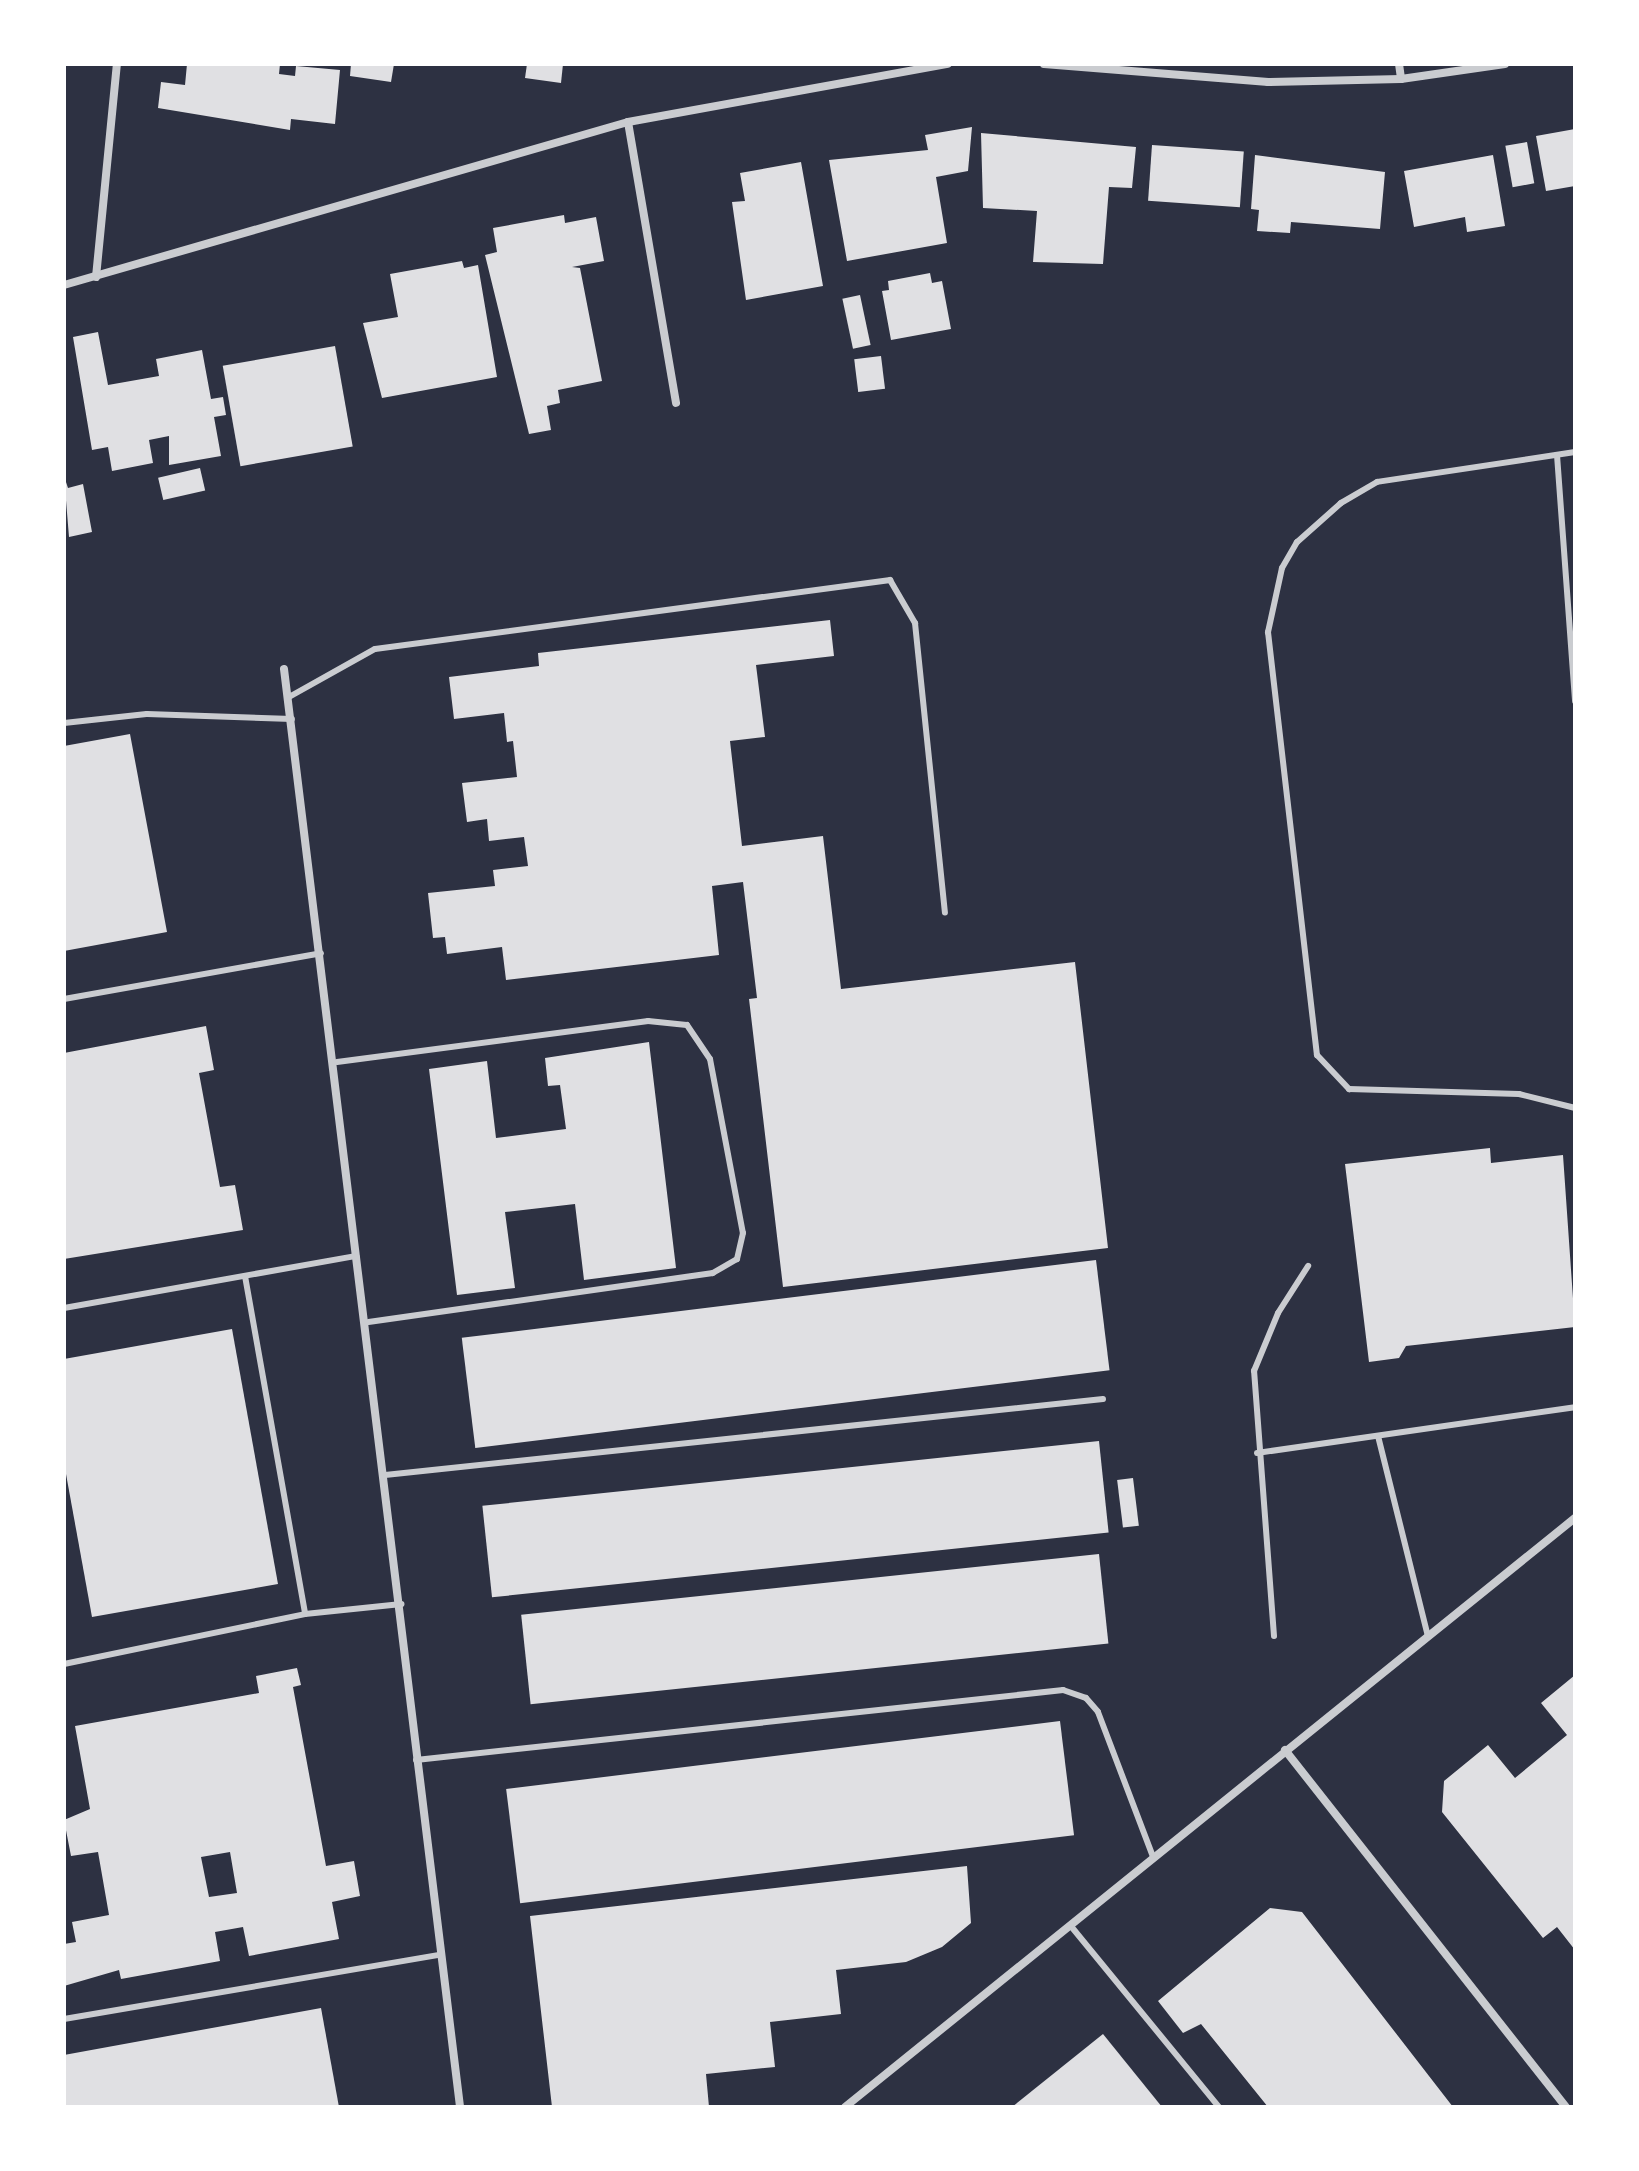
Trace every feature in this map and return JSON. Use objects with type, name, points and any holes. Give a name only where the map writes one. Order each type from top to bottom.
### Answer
[{"type":"street","points":[[96,277],[117,64]]},
{"type":"street","points":[[64,285],[628,122],[948,64]]},
{"type":"street","points":[[1044,64],[1268,82],[1401,79],[1505,64]]},
{"type":"street","points":[[1399,64],[1401,79]]},
{"type":"street","points":[[628,122],[676,403]]},
{"type":"street","points":[[284,669],[337,1062],[356,1256],[368,1322],[438,1955],[460,2107]]},
{"type":"street","points":[[845,2107],[1575,1518]]},
{"type":"street","points":[[1285,1750],[1566,2107]]},
{"type":"lane","points":[[1575,452],[1377,482],[1341,503],[1313,525],[1282,568],[1268,632],[1317,1055],[1349,1089],[1519,1094],[1575,1108]]},
{"type":"lane","points":[[1557,455],[1575,701]]},
{"type":"lane","points":[[289,697],[375,649],[890,580],[915,623],[945,912]]},
{"type":"lane","points":[[64,723],[147,714],[292,719]]},
{"type":"lane","points":[[64,999],[321,953]]},
{"type":"lane","points":[[337,1062],[648,1021],[687,1025],[710,1059],[743,1233],[737,1259],[713,1273],[368,1322]]},
{"type":"lane","points":[[64,1308],[356,1256]]},
{"type":"lane","points":[[1274,1636],[1257,1453],[1254,1371],[1308,1266]]},
{"type":"lane","points":[[245,1276],[305,1614]]},
{"type":"lane","points":[[385,1475],[1103,1399]]},
{"type":"lane","points":[[1257,1453],[1575,1407]]},
{"type":"lane","points":[[1378,1436],[1428,1636]]},
{"type":"lane","points":[[64,1664],[305,1614],[401,1604]]},
{"type":"lane","points":[[416,1760],[1063,1690],[1086,1698],[1098,1712],[1153,1857]]},
{"type":"lane","points":[[1070,1925],[1219,2107]]},
{"type":"lane","points":[[64,2019],[438,1955]]},
{"type":"building","points":[[187,64],[280,64],[279,74],[295,76],[296,66],[340,70],[335,124],[291,119],[290,130],[158,108],[161,82],[185,85]]},
{"type":"building","points":[[351,64],[394,64],[391,82],[350,76]]},
{"type":"building","points":[[527,64],[563,64],[561,83],[525,78]]},
{"type":"building","points":[[972,127],[968,171],[936,177],[947,243],[847,261],[829,160],[928,150],[925,135]]},
{"type":"building","points":[[1575,129],[1575,186],[1546,191],[1536,136]]},
{"type":"building","points":[[981,133],[1136,147],[1132,188],[1109,187],[1103,264],[1033,262],[1037,211],[983,208]]},
{"type":"building","points":[[1527,142],[1534,183],[1513,187],[1505,146]]},
{"type":"building","points":[[1152,145],[1244,151],[1240,207],[1148,201]]},
{"type":"building","points":[[1255,155],[1385,172],[1380,229],[1291,222],[1290,233],[1257,231],[1259,210],[1251,209]]},
{"type":"building","points":[[1493,155],[1505,226],[1467,232],[1465,217],[1414,227],[1404,171]]},
{"type":"building","points":[[801,162],[823,286],[746,300],[732,202],[745,201],[740,173]]},
{"type":"building","points":[[564,215],[565,223],[596,217],[604,261],[572,267],[580,268],[602,381],[558,390],[560,403],[547,406],[551,430],[529,434],[485,255],[497,252],[493,228]]},
{"type":"building","points":[[462,261],[464,268],[478,265],[497,377],[382,398],[363,323],[398,317],[390,274]]},
{"type":"building","points":[[930,273],[932,283],[942,281],[951,329],[891,340],[882,291],[889,290],[888,281]]},
{"type":"building","points":[[860,295],[871,345],[853,349],[842,299]]},
{"type":"building","points":[[98,332],[108,385],[159,376],[156,359],[202,350],[211,399],[223,397],[226,415],[214,417],[221,456],[169,465],[169,436],[149,440],[153,463],[112,471],[108,447],[92,450],[73,337]]},
{"type":"building","points":[[335,346],[353,446],[240,466],[223,366]]},
{"type":"building","points":[[881,356],[885,389],[858,392],[854,359]]},
{"type":"building","points":[[200,468],[205,490],[163,500],[158,478]]},
{"type":"building","points":[[64,476],[68,488],[83,484],[92,532],[69,537]]},
{"type":"building","points":[[830,620],[834,656],[756,665],[765,737],[730,741],[742,846],[823,836],[841,989],[1075,962],[1108,1248],[783,1287],[749,999],[757,998],[743,882],[712,886],[719,955],[506,980],[502,947],[447,954],[445,937],[433,938],[428,893],[495,886],[493,870],[528,866],[524,837],[489,841],[487,819],[467,822],[462,783],[517,777],[513,741],[507,742],[504,713],[454,719],[449,677],[539,666],[538,653]]},
{"type":"building","points":[[130,734],[167,932],[64,951],[64,746]]},
{"type":"building","points":[[206,1026],[214,1070],[199,1073],[220,1187],[235,1185],[243,1230],[64,1259],[64,1053]]},
{"type":"building","points":[[649,1042],[676,1268],[584,1280],[575,1204],[505,1212],[515,1288],[457,1295],[429,1069],[487,1061],[496,1138],[566,1129],[560,1085],[548,1086],[545,1058]]},
{"type":"building","points":[[1490,1148],[1491,1163],[1563,1155],[1575,1327],[1406,1346],[1399,1358],[1369,1362],[1345,1164]]},
{"type":"building","points":[[1096,1260],[1110,1370],[475,1448],[462,1338]]},
{"type":"building","points":[[232,1329],[278,1584],[92,1617],[64,1463],[64,1359]]},
{"type":"building","points":[[1099,1441],[1109,1532],[492,1597],[482,1506]]},
{"type":"building","points":[[1133,1478],[1139,1526],[1123,1528],[1117,1480]]},
{"type":"building","points":[[1099,1554],[1108,1644],[531,1704],[521,1615]]},
{"type":"building","points":[[297,1668],[301,1685],[293,1687],[326,1866],[354,1861],[360,1896],[332,1902],[339,1939],[249,1956],[243,1927],[215,1932],[220,1961],[121,1979],[119,1970],[64,1986],[64,1944],[76,1942],[72,1922],[109,1915],[98,1852],[71,1856],[64,1820],[90,1809],[75,1726],[259,1693],[256,1676]],"holes":[[[230,1852],[237,1893],[209,1897],[201,1857]]]},
{"type":"building","points":[[1575,1675],[1575,1950],[1557,1927],[1543,1938],[1442,1812],[1444,1781],[1488,1745],[1515,1778],[1567,1735],[1541,1703]]},
{"type":"building","points":[[1060,1721],[1074,1835],[520,1903],[506,1789]]},
{"type":"building","points":[[967,1866],[971,1923],[942,1947],[906,1962],[836,1970],[841,2014],[770,2022],[775,2067],[706,2074],[709,2107],[552,2107],[530,1916]]},
{"type":"building","points":[[1270,1908],[1302,1912],[1453,2107],[1268,2107],[1201,2024],[1183,2033],[1158,2001]]},
{"type":"building","points":[[321,2008],[339,2107],[64,2107],[64,2055]]},
{"type":"building","points":[[1103,2034],[1162,2107],[1012,2107]]}]
